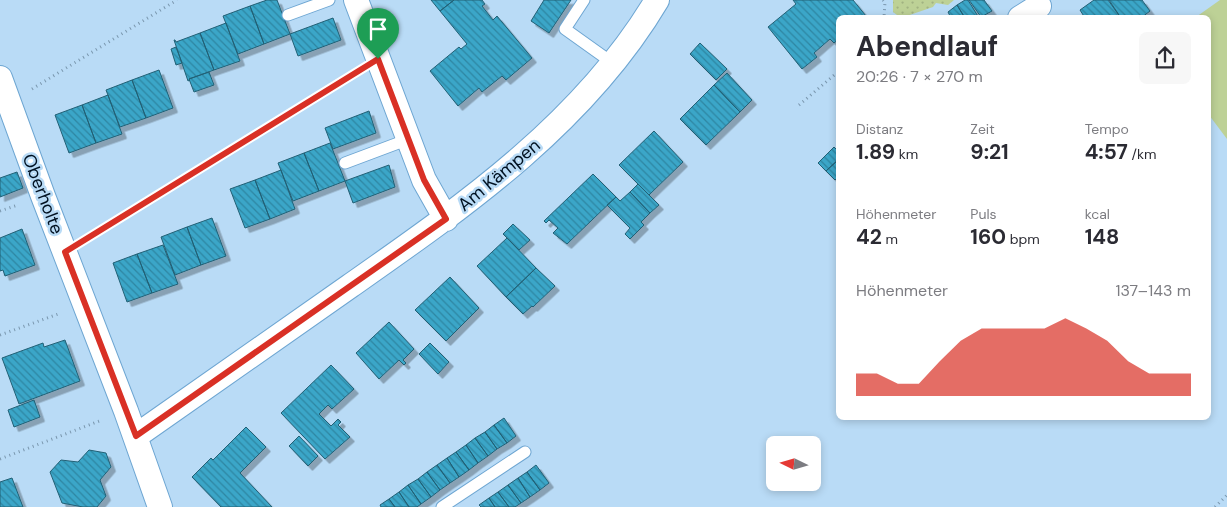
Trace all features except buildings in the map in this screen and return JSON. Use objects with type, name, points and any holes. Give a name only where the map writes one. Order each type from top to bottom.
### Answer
[{"type":"street","points":[[356,0],[424,180],[446,219]]},
{"type":"street","name":"Am Kämpen","points":[[136,436],[446,219],[502,175],[614,64],[657,0]]},
{"type":"street","name":"Oberholte","points":[[0,78],[43,196],[136,436],[160,507]]},
{"type":"lane","points":[[288,15],[329,0]]},
{"type":"lane","points":[[584,0],[565,29],[614,64]]},
{"type":"lane","points":[[344,163],[408,139]]},
{"type":"lane","points":[[442,507],[524,452]]},
{"type":"path","points":[[10,103],[178,0]]},
{"type":"path","points":[[883,0],[885,2],[884,15]]},
{"type":"path","points":[[65,252],[378,59]]},
{"type":"path","points":[[799,105],[836,74]]},
{"type":"path","points":[[0,335],[86,304]]},
{"type":"path","points":[[0,459],[126,411]]},
{"type":"path","points":[[1215,507],[1227,494]]},
{"type":"green space","points":[[893,0],[954,0],[948,5],[936,3],[933,7],[910,15],[897,15],[893,12]]},
{"type":"green space","points":[[1220,0],[1227,0],[1227,139],[1211,118],[1211,15],[1199,15]]},
{"type":"route","points":[[378,59],[424,180],[446,219],[136,436],[65,252],[378,59]]}]
